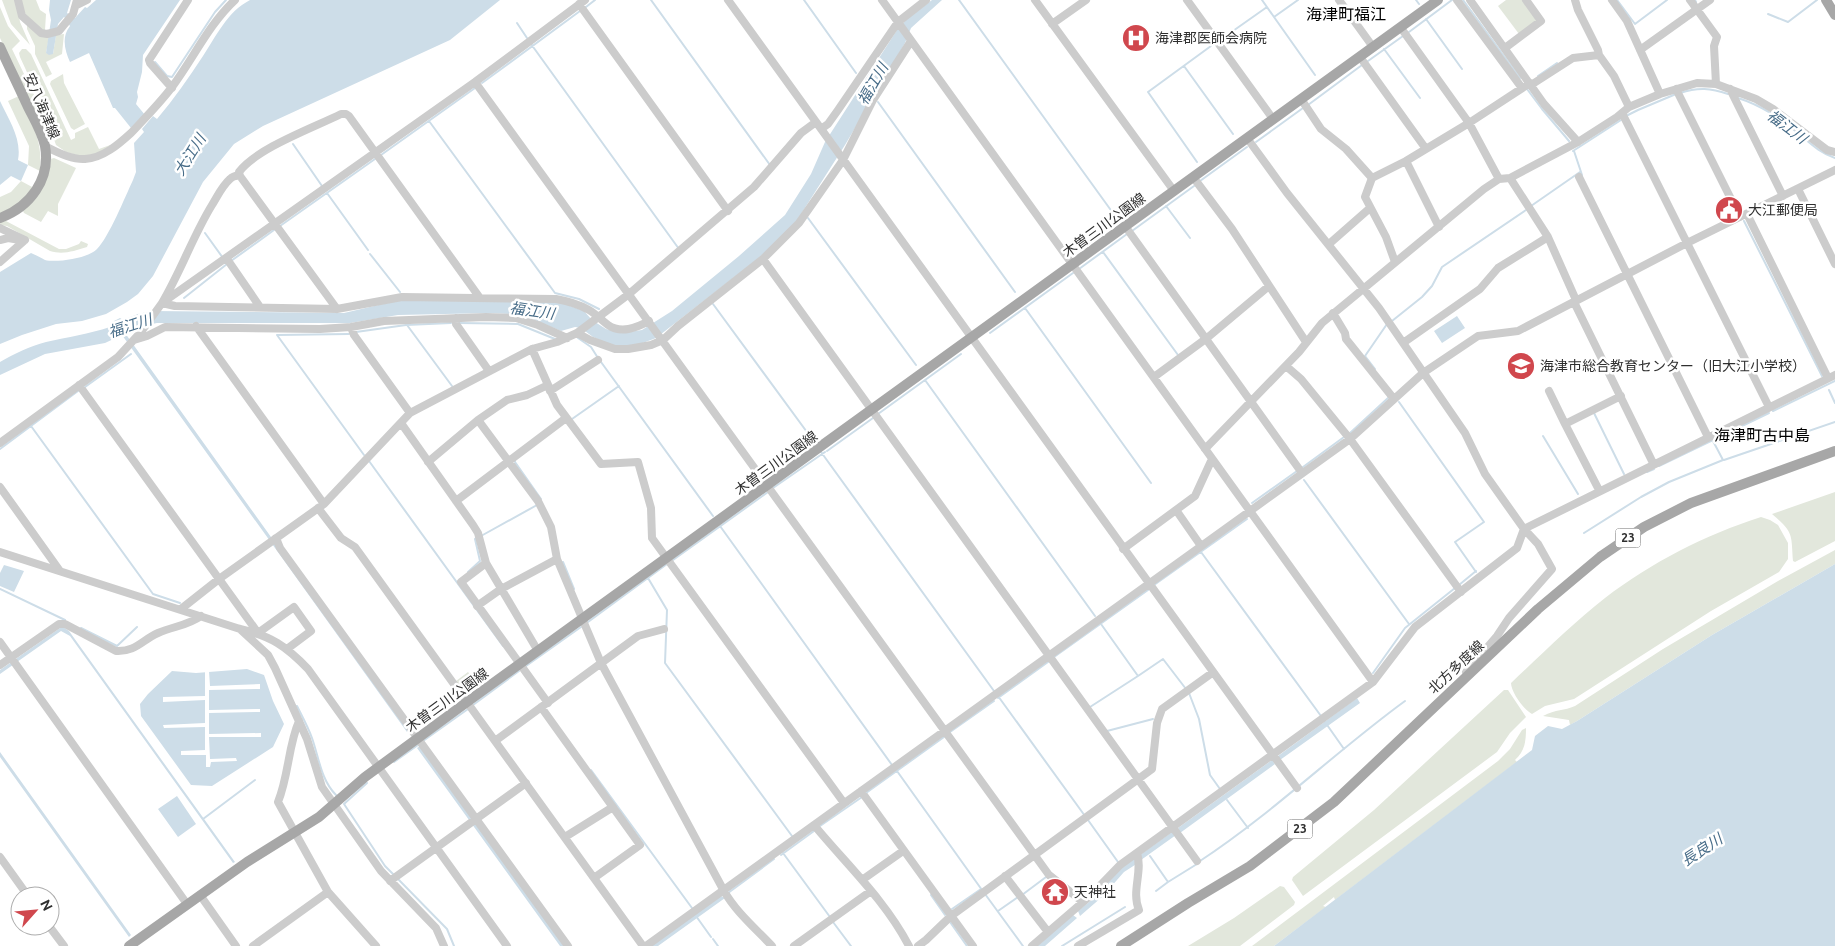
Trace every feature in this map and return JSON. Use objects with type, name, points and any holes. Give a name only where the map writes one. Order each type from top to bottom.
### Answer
[{"type":"main road","name":"木曽三川公園線","points":[[131,945],[247,862],[297,832],[334,805],[378,767],[466,702],[1438,0]]},
{"type":"main road","points":[[1826,0],[1835,15]]},
{"type":"main road","name":"安八海津線","points":[[0,47],[45,146],[45,168],[35,193],[23,206],[0,218]]},
{"type":"main road","name":"北方多度線","points":[[1121,946],[1250,866],[1334,802],[1538,609],[1600,557],[1644,527],[1691,503],[1835,451]]},
{"type":"street","points":[[18,0],[22,16],[40,33],[47,34],[59,30],[73,14],[77,3],[87,0]]},
{"type":"street","points":[[172,88],[150,64],[149,60],[188,0]]},
{"type":"street","points":[[45,146],[65,155],[84,159],[108,151],[120,143],[172,88],[216,22],[235,0]]},
{"type":"street","points":[[728,0],[1148,585],[1297,788]]},
{"type":"street","points":[[882,0],[1373,682]]},
{"type":"street","points":[[181,609],[219,579],[321,506],[410,413],[532,350],[578,333],[629,294],[754,188],[801,133],[828,124],[899,23],[926,0]]},
{"type":"street","points":[[1035,0],[1174,192]]},
{"type":"street","points":[[1052,24],[1086,0]]},
{"type":"street","points":[[1187,0],[1273,119]]},
{"type":"street","points":[[1339,0],[1374,47]]},
{"type":"street","points":[[1457,0],[1522,88]]},
{"type":"street","points":[[1470,0],[1544,104],[1578,142]]},
{"type":"street","points":[[1505,48],[1541,21],[1526,0]]},
{"type":"street","points":[[1575,0],[1599,56],[1614,76],[1629,107]]},
{"type":"street","points":[[1612,0],[1627,21],[1660,94]]},
{"type":"street","points":[[1690,0],[1717,37],[1714,46],[1716,84]]},
{"type":"street","points":[[1640,50],[1710,0]]},
{"type":"street","points":[[160,305],[228,261],[275,224],[475,82],[582,2],[728,211]]},
{"type":"street","points":[[1401,28],[1469,123],[1499,179]]},
{"type":"street","points":[[578,333],[590,340],[615,349],[641,348],[662,339],[763,259],[799,223],[842,159],[873,100],[911,40]]},
{"type":"street","points":[[1395,262],[1386,237],[1364,197],[1372,178],[1406,161],[1573,58],[1599,56]]},
{"type":"street","points":[[1360,57],[1426,149]]},
{"type":"street","points":[[475,82],[1034,855],[1049,875],[1083,902]]},
{"type":"street","points":[[1205,449],[1299,352],[1322,323],[1484,189],[1499,179],[1510,178],[1578,142],[1629,107],[1676,88],[1697,83],[1716,84],[1756,99],[1774,109],[1827,150],[1835,152]]},
{"type":"street","points":[[1032,946],[1102,885],[1120,865],[1373,682],[1415,627],[1458,589],[1516,548],[1524,528],[1832,376],[1743,215],[1676,88]]},
{"type":"street","points":[[1730,89],[1783,196]]},
{"type":"street","points":[[1301,99],[1321,129],[1346,149],[1372,178]]},
{"type":"street","points":[[1622,113],[1769,407]]},
{"type":"street","points":[[337,310],[240,176],[239,172],[260,154],[341,114],[349,116],[480,298]]},
{"type":"street","points":[[1247,138],[1287,193],[1364,288],[1465,433],[1485,474],[1524,528],[1538,544],[1552,568],[1466,671],[1458,684]]},
{"type":"street","points":[[1406,161],[1439,227]]},
{"type":"street","points":[[196,326],[321,506],[341,538],[355,547],[645,946],[1350,439],[1423,373],[1478,336],[1518,331],[1743,215],[1835,170]]},
{"type":"street","points":[[0,443],[118,357],[141,332],[160,305],[216,200],[230,179],[236,175],[240,176]]},
{"type":"street","points":[[1193,177],[1232,229],[1306,342]]},
{"type":"street","points":[[1578,177],[1708,437]]},
{"type":"street","points":[[1510,178],[1548,237],[1575,301],[1653,464]]},
{"type":"street","points":[[1798,188],[1835,264]]},
{"type":"street","points":[[1328,244],[1370,208]]},
{"type":"street","points":[[1125,226],[1302,473]]},
{"type":"street","points":[[0,228],[24,240]]},
{"type":"street","points":[[1403,343],[1480,289],[1498,268],[1548,237]]},
{"type":"street","points":[[0,240],[8,238],[24,240]]},
{"type":"street","points":[[0,262],[24,240]]},
{"type":"street","points":[[763,259],[1197,861]]},
{"type":"street","points":[[228,261],[260,307]]},
{"type":"street","points":[[1154,377],[1270,286]]},
{"type":"street","points":[[160,305],[337,310],[402,297],[556,299],[576,303],[608,325],[625,330],[649,322]]},
{"type":"street","points":[[1334,313],[1345,333],[1346,339],[1394,399]]},
{"type":"street","points":[[131,343],[165,327],[320,329],[351,327],[384,321],[486,317],[516,318],[538,325],[567,338]]},
{"type":"street","points":[[456,318],[456,324],[489,371]]},
{"type":"street","points":[[351,327],[354,335],[410,413]]},
{"type":"street","points":[[532,350],[549,388],[566,418],[601,464],[638,462],[651,508],[652,538],[844,803]]},
{"type":"street","points":[[428,462],[478,420],[507,400],[549,388],[598,360]]},
{"type":"street","points":[[1286,366],[1301,379],[1350,439],[1458,589]]},
{"type":"street","points":[[79,386],[258,633]]},
{"type":"street","points":[[1549,391],[1599,490]]},
{"type":"street","points":[[1565,424],[1620,396]]},
{"type":"street","points":[[456,501],[566,418]]},
{"type":"street","points":[[478,420],[538,501],[551,527],[557,559],[601,663],[730,902],[742,917],[772,946]]},
{"type":"street","points":[[400,423],[478,533],[486,563],[538,651]]},
{"type":"street","points":[[1123,549],[1195,496],[1212,459]]},
{"type":"street","points":[[0,487],[60,571]]},
{"type":"street","points":[[1176,510],[1201,546]]},
{"type":"street","points":[[273,540],[418,738],[474,821],[568,946]]},
{"type":"street","points":[[0,552],[240,629],[258,633],[269,637],[287,649],[308,669],[507,946]]},
{"type":"street","points":[[477,606],[501,589],[557,559]]},
{"type":"street","points":[[486,563],[461,582],[520,664],[612,807],[640,845],[594,878]]},
{"type":"street","points":[[258,633],[294,607],[311,631],[287,649]]},
{"type":"street","points":[[0,665],[13,660],[59,624],[64,624],[116,651],[125,652],[134,649],[160,632],[190,624],[201,616]]},
{"type":"street","points":[[240,629],[268,655],[275,668],[307,739],[322,787],[381,872],[436,928],[444,946]]},
{"type":"street","points":[[495,742],[638,636],[664,629]]},
{"type":"street","points":[[0,642],[187,904]]},
{"type":"street","points":[[918,946],[951,916],[1152,769],[1156,723],[1162,709],[1212,672]]},
{"type":"street","points":[[299,721],[294,734],[285,785],[278,802],[297,832],[328,892],[376,946]]},
{"type":"street","points":[[390,881],[526,783]]},
{"type":"street","points":[[861,791],[972,946]]},
{"type":"street","points":[[565,837],[612,807]]},
{"type":"street","points":[[814,825],[871,891],[901,930],[909,946]]},
{"type":"street","points":[[862,880],[903,851]]},
{"type":"street","points":[[1078,946],[1139,910],[1136,904],[1140,862],[1137,853]]},
{"type":"street","points":[[0,857],[21,886]]},
{"type":"street","points":[[1005,876],[1048,932]]},
{"type":"street","points":[[794,946],[871,891]]},
{"type":"street","points":[[253,946],[328,892]]},
{"type":"street","points":[[200,895],[236,946]]},
{"type":"shaded area","points":[[2,0],[16,0],[20,22],[30,45],[11,24]]},
{"type":"shaded area","points":[[20,0],[36,0],[40,10],[46,14],[45,30],[42,31],[28,17],[23,10]]},
{"type":"shaded area","points":[[1506,0],[1522,0],[1537,21],[1519,34],[1498,6]]},
{"type":"shaded area","points":[[0,7],[8,26],[20,41],[12,49],[37,101],[47,137],[0,38]]},
{"type":"shaded area","points":[[27,25],[49,37],[46,53],[53,54],[56,35],[64,34],[62,54],[46,62],[52,74],[46,77],[35,54],[35,46]]},
{"type":"shaded area","points":[[22,49],[26,49],[31,54],[71,140],[75,138],[75,133],[88,127],[99,149],[113,144],[97,154],[84,157],[66,152],[56,145],[42,105],[20,57],[19,53]]},
{"type":"shaded area","points":[[63,74],[64,83],[85,124],[74,130],[71,128],[50,84],[51,81]]},
{"type":"shaded area","points":[[19,96],[36,132],[40,150],[40,171],[28,165],[29,146],[8,101]]},
{"type":"shaded area","points":[[54,158],[76,168],[58,204],[58,216],[48,211],[41,222],[23,211],[42,188],[48,175],[50,159]]},
{"type":"shaded area","points":[[21,181],[34,188],[22,202],[0,214],[0,197],[11,192]]},
{"type":"shaded area","points":[[6,221],[59,249],[66,249],[79,244],[81,241],[88,244],[87,247],[68,252],[50,251],[7,226],[0,225],[0,222]]},
{"type":"shaded area","points":[[1835,492],[1835,541],[1795,562],[1793,561],[1790,534],[1772,514]]},
{"type":"shaded area","points":[[1761,517],[1778,525],[1788,543],[1788,559],[1779,572],[1711,611],[1574,699],[1545,706],[1532,714],[1522,705],[1513,691],[1511,683],[1605,598],[1660,561],[1699,541]]},
{"type":"shaded area","points":[[1835,550],[1835,564],[1712,635],[1570,725],[1569,720],[1543,716],[1575,706],[1663,649],[1778,581]]},
{"type":"shaded area","points":[[468,672],[479,686],[466,695],[456,681]]},
{"type":"shaded area","points":[[1504,690],[1508,690],[1526,717],[1510,733],[1497,752],[1303,896],[1292,880],[1293,877],[1374,810]]},
{"type":"shaded area","points":[[1526,728],[1524,746],[1515,760],[1517,762],[1335,900],[1334,897],[1323,906],[1326,907],[1274,946],[1252,946],[1498,761],[1510,749],[1522,730]]},
{"type":"shaded area","points":[[1280,886],[1284,887],[1295,902],[1294,905],[1240,946],[1188,946],[1234,918]]},
{"type":"water","points":[[50,0],[71,0],[67,13],[70,15],[66,19],[64,17],[58,24],[53,54],[49,55],[46,53],[51,20]]},
{"type":"water","points":[[96,0],[180,0],[143,55],[136,104],[145,115],[136,126],[134,125],[131,128],[113,108],[89,53],[70,62],[67,53],[65,39],[70,26],[68,23],[85,7],[87,8]]},
{"type":"water","name":"大江川","points":[[250,0],[500,0],[450,40],[263,126],[234,144],[203,182],[153,276],[138,294],[127,302],[106,314],[82,321],[56,324],[0,344],[0,272],[31,253],[45,260],[57,261],[87,255],[97,249],[112,226],[136,172],[134,143],[144,132],[142,129],[153,116],[157,119],[169,104],[229,17]]},
{"type":"water","points":[[932,0],[942,0],[911,28],[905,43],[845,145],[794,225],[778,242],[755,261],[656,338],[640,344],[612,345],[593,337],[581,328],[575,327],[561,331],[530,318],[512,314],[491,313],[398,315],[350,323],[157,323],[142,326],[125,333],[409,730],[407,732],[122,335],[105,343],[45,354],[0,375],[0,362],[16,353],[46,342],[110,327],[110,323],[120,318],[123,320],[152,311],[344,313],[400,300],[559,302],[584,311],[592,320],[606,329],[622,333],[642,330],[672,311],[785,215],[811,174],[825,142],[897,30],[907,19]]},
{"type":"water","points":[[0,101],[11,122],[16,137],[19,152],[18,160],[28,165],[21,181],[11,176],[0,185]]},
{"type":"water","points":[[1457,316],[1465,328],[1442,343],[1434,331]]},
{"type":"water","name":"長良川","points":[[1835,564],[1835,946],[1274,946],[1532,750],[1535,736],[1548,726],[1562,729],[1577,721],[1712,635]]},
{"type":"water","points":[[4,565],[24,571],[14,592],[0,586],[0,573]]},
{"type":"water","points":[[63,627],[69,631],[235,862],[233,863],[70,636],[61,631],[0,674],[0,670]]},
{"type":"water","points":[[247,669],[264,675],[284,724],[273,747],[212,786],[191,785],[141,716],[140,704],[172,671],[196,673]]},
{"type":"water","points":[[1357,698],[1360,703],[1280,760],[1278,756]]},
{"type":"water","points":[[420,746],[564,946],[560,946],[417,748]]},
{"type":"water","points":[[0,752],[131,935],[129,937],[0,757]]},
{"type":"water","points":[[1272,760],[1275,764],[1180,833],[1178,828]]},
{"type":"water","points":[[177,796],[196,824],[178,837],[158,809]]},
{"type":"water","points":[[1172,832],[1176,835],[1141,860],[1140,855]]},
{"type":"water","points":[[1135,858],[1138,863],[1124,872],[1102,897],[1080,916],[1078,911],[1099,894],[1120,868]]},
{"type":"water","points":[[721,896],[725,898],[658,946],[651,946]]},
{"type":"water","points":[[1073,915],[1077,918],[1045,946],[1037,946]]},
{"type":"pier","points":[[205,671],[209,671],[210,686],[260,684],[260,689],[209,690],[209,710],[260,709],[260,712],[209,713],[209,734],[261,733],[261,737],[209,737],[210,759],[236,758],[237,761],[211,762],[210,767],[206,767],[206,755],[181,755],[181,751],[205,750],[205,727],[164,728],[163,725],[205,723],[205,700],[163,702],[163,697],[205,696]]},
{"type":"waterway","points":[[155,62],[167,76],[172,77],[215,12],[226,0]]},
{"type":"waterway","points":[[586,7],[595,0]]},
{"type":"waterway","points":[[651,0],[770,165]]},
{"type":"waterway","points":[[804,0],[856,73]]},
{"type":"waterway","points":[[959,0],[1118,220]]},
{"type":"waterway","name":"福江川","points":[[1262,0],[1274,17],[1298,0]]},
{"type":"waterway","points":[[1416,0],[1419,4]]},
{"type":"waterway","points":[[1409,32],[1452,0]]},
{"type":"waterway","name":"福江川","points":[[1463,0],[1520,78]]},
{"type":"waterway","points":[[1617,0],[1635,24],[1667,0]]},
{"type":"waterway","points":[[1768,14],[1788,22],[1817,0]]},
{"type":"waterway","points":[[1223,38],[1267,7]]},
{"type":"waterway","points":[[482,83],[580,11]]},
{"type":"waterway","points":[[1274,17],[1315,75]]},
{"type":"waterway","points":[[1426,19],[1462,69]]},
{"type":"waterway","points":[[517,23],[527,38]]},
{"type":"waterway","points":[[1368,61],[1403,36]]},
{"type":"waterway","points":[[531,44],[679,249]]},
{"type":"waterway","points":[[1197,162],[1148,92],[1211,46]]},
{"type":"waterway","points":[[1384,49],[1420,98]]},
{"type":"waterway","points":[[1538,76],[1557,63]]},
{"type":"waterway","points":[[1308,105],[1362,65]]},
{"type":"waterway","points":[[1184,66],[1233,134]]},
{"type":"waterway","points":[[381,155],[475,88]]},
{"type":"waterway","name":"福江川","points":[[1527,89],[1569,141]]},
{"type":"waterway","name":"福江川","points":[[1680,93],[1704,89],[1728,94]]},
{"type":"waterway","name":"福江川","points":[[1628,115],[1676,94]]},
{"type":"waterway","name":"福江川","points":[[1738,98],[1770,113],[1816,148],[1835,158]]},
{"type":"waterway","points":[[878,102],[1015,292]]},
{"type":"waterway","points":[[1256,142],[1303,108]]},
{"type":"waterway","name":"福江川","points":[[1573,151],[1621,120]]},
{"type":"waterway","points":[[429,121],[555,293],[579,299],[599,309]]},
{"type":"waterway","points":[[293,144],[322,186]]},
{"type":"waterway","points":[[1200,181],[1247,147]]},
{"type":"waterway","points":[[1574,151],[1582,175]]},
{"type":"waterway","points":[[280,226],[375,159]]},
{"type":"waterway","points":[[1531,206],[1580,172]]},
{"type":"waterway","points":[[1132,231],[1194,186]]},
{"type":"waterway","points":[[327,193],[368,250]]},
{"type":"waterway","points":[[1166,206],[1190,238]]},
{"type":"waterway","points":[[1392,321],[1422,297],[1432,286],[1442,267],[1526,210]]},
{"type":"waterway","points":[[808,218],[916,365]]},
{"type":"waterway","points":[[1744,221],[1822,376]]},
{"type":"waterway","points":[[231,261],[274,230]]},
{"type":"waterway","points":[[205,233],[223,258]]},
{"type":"waterway","points":[[1079,269],[1127,234]]},
{"type":"waterway","points":[[1103,252],[1178,355]]},
{"type":"waterway","points":[[370,254],[400,292]]},
{"type":"waterway","points":[[184,298],[227,264]]},
{"type":"waterway","points":[[990,333],[1073,273]]},
{"type":"waterway","points":[[713,304],[815,443]]},
{"type":"waterway","points":[[1025,308],[1151,483]]},
{"type":"waterway","points":[[356,332],[406,325],[451,323]]},
{"type":"waterway","points":[[459,323],[518,324],[555,339]]},
{"type":"waterway","points":[[1375,369],[1365,356],[1387,324]]},
{"type":"waterway","points":[[407,325],[452,386]]},
{"type":"waterway","points":[[277,335],[349,334]]},
{"type":"waterway","points":[[277,335],[364,455]]},
{"type":"waterway","points":[[578,338],[591,347],[598,358]]},
{"type":"waterway","points":[[85,387],[131,354]]},
{"type":"waterway","points":[[878,414],[961,354]]},
{"type":"waterway","points":[[601,362],[713,516]]},
{"type":"waterway","points":[[925,380],[1095,616]]},
{"type":"waterway","points":[[1773,411],[1835,381]]},
{"type":"waterway","points":[[572,419],[619,386]]},
{"type":"waterway","points":[[1829,390],[1835,403]]},
{"type":"waterway","points":[[0,449],[78,391]]},
{"type":"waterway","points":[[1350,433],[1388,398]]},
{"type":"waterway","points":[[1399,402],[1484,522],[1455,542],[1476,572]]},
{"type":"waterway","points":[[1594,413],[1624,474]]},
{"type":"waterway","points":[[1659,466],[1769,413]]},
{"type":"waterway","points":[[827,451],[873,418]]},
{"type":"waterway","points":[[1724,460],[1835,422]]},
{"type":"waterway","points":[[31,426],[153,594],[180,603]]},
{"type":"waterway","points":[[1543,436],[1578,494]]},
{"type":"waterway","points":[[1303,467],[1344,437]]},
{"type":"waterway","points":[[1584,533],[1641,497],[1669,482],[1723,460],[1713,441]]},
{"type":"waterway","points":[[821,452],[994,691]]},
{"type":"waterway","points":[[773,488],[825,452]]},
{"type":"waterway","points":[[515,460],[541,499]]},
{"type":"waterway","points":[[369,461],[503,646]]},
{"type":"waterway","points":[[1647,472],[1654,469]]},
{"type":"waterway","points":[[1252,503],[1297,471]]},
{"type":"waterway","points":[[1304,480],[1409,624]]},
{"type":"waterway","points":[[673,560],[768,492]]},
{"type":"waterway","points":[[481,536],[537,505]]},
{"type":"waterway","points":[[1154,585],[1247,519]]},
{"type":"waterway","points":[[720,526],[892,765]]},
{"type":"waterway","points":[[468,572],[480,561],[476,538]]},
{"type":"waterway","points":[[1201,552],[1321,716]]},
{"type":"waterway","points":[[563,562],[574,589]]},
{"type":"waterway","points":[[588,622],[667,564]]},
{"type":"waterway","points":[[1459,585],[1476,571]]},
{"type":"waterway","points":[[648,578],[667,610],[665,663],[792,836]]},
{"type":"waterway","points":[[1373,673],[1405,628],[1455,588]]},
{"type":"waterway","points":[[0,589],[65,620]]},
{"type":"waterway","points":[[1054,657],[1148,590]]},
{"type":"waterway","points":[[1101,624],[1138,676],[1163,659],[1186,689]]},
{"type":"waterway","points":[[81,628],[117,646],[137,627]]},
{"type":"waterway","points":[[526,666],[581,627]]},
{"type":"waterway","points":[[998,698],[1048,662]]},
{"type":"waterway","points":[[473,705],[519,671]]},
{"type":"waterway","points":[[1090,707],[1138,676]]},
{"type":"waterway","points":[[1189,693],[1199,719],[1210,775],[1220,789]]},
{"type":"waterway","points":[[998,696],[1085,816]]},
{"type":"waterway","points":[[950,732],[994,701]]},
{"type":"waterway","points":[[1200,861],[1253,823],[1405,701]]},
{"type":"waterway","points":[[297,706],[312,738],[327,783],[336,795]]},
{"type":"waterway","points":[[423,741],[468,709]]},
{"type":"waterway","points":[[1107,731],[1153,719]]},
{"type":"waterway","points":[[1325,722],[1344,749]]},
{"type":"waterway","points":[[866,793],[944,737]]},
{"type":"waterway","points":[[394,762],[418,745]]},
{"type":"waterway","points":[[591,770],[692,908]]},
{"type":"waterway","points":[[897,771],[982,890]]},
{"type":"waterway","points":[[203,819],[255,780]]},
{"type":"waterway","points":[[367,783],[344,804],[385,866],[394,875]]},
{"type":"waterway","points":[[820,826],[862,797]]},
{"type":"waterway","points":[[1227,800],[1248,828]]},
{"type":"waterway","points":[[1088,820],[1118,862]]},
{"type":"waterway","points":[[781,855],[814,831]]},
{"type":"waterway","points":[[783,853],[830,917]]},
{"type":"waterway","points":[[1150,856],[1168,882],[1156,891]]},
{"type":"waterway","points":[[728,893],[774,859]]},
{"type":"waterway","points":[[1168,882],[1197,864]]},
{"type":"waterway","points":[[1022,895],[1046,877]]},
{"type":"waterway","points":[[398,879],[447,929],[454,946]]},
{"type":"waterway","points":[[952,909],[981,889]]},
{"type":"waterway","points":[[985,894],[1023,946]]},
{"type":"waterway","points":[[931,895],[945,915]]},
{"type":"waterway","points":[[998,911],[1018,897]]},
{"type":"waterway","points":[[1062,946],[1125,907]]},
{"type":"waterway","points":[[696,916],[711,937]]},
{"type":"waterway","points":[[833,922],[851,946]]},
{"type":"waterway","points":[[950,922],[967,946]]},
{"type":"waterway","points":[[713,939],[718,946]]},
{"type":"place","name":"海津郡医師会病院","points":[[1136,38]]},
{"type":"place","name":"大江郵便局","points":[[1729,210]]},
{"type":"place","name":"海津市総合教育センター（旧大江小学校）","points":[[1521,366]]},
{"type":"place","name":"天神社","points":[[1055,892]]},
{"type":"district","name":"海津町福江","points":[[1346,14]]},
{"type":"district","name":"海津町古中島","points":[[1762,435]]}]
